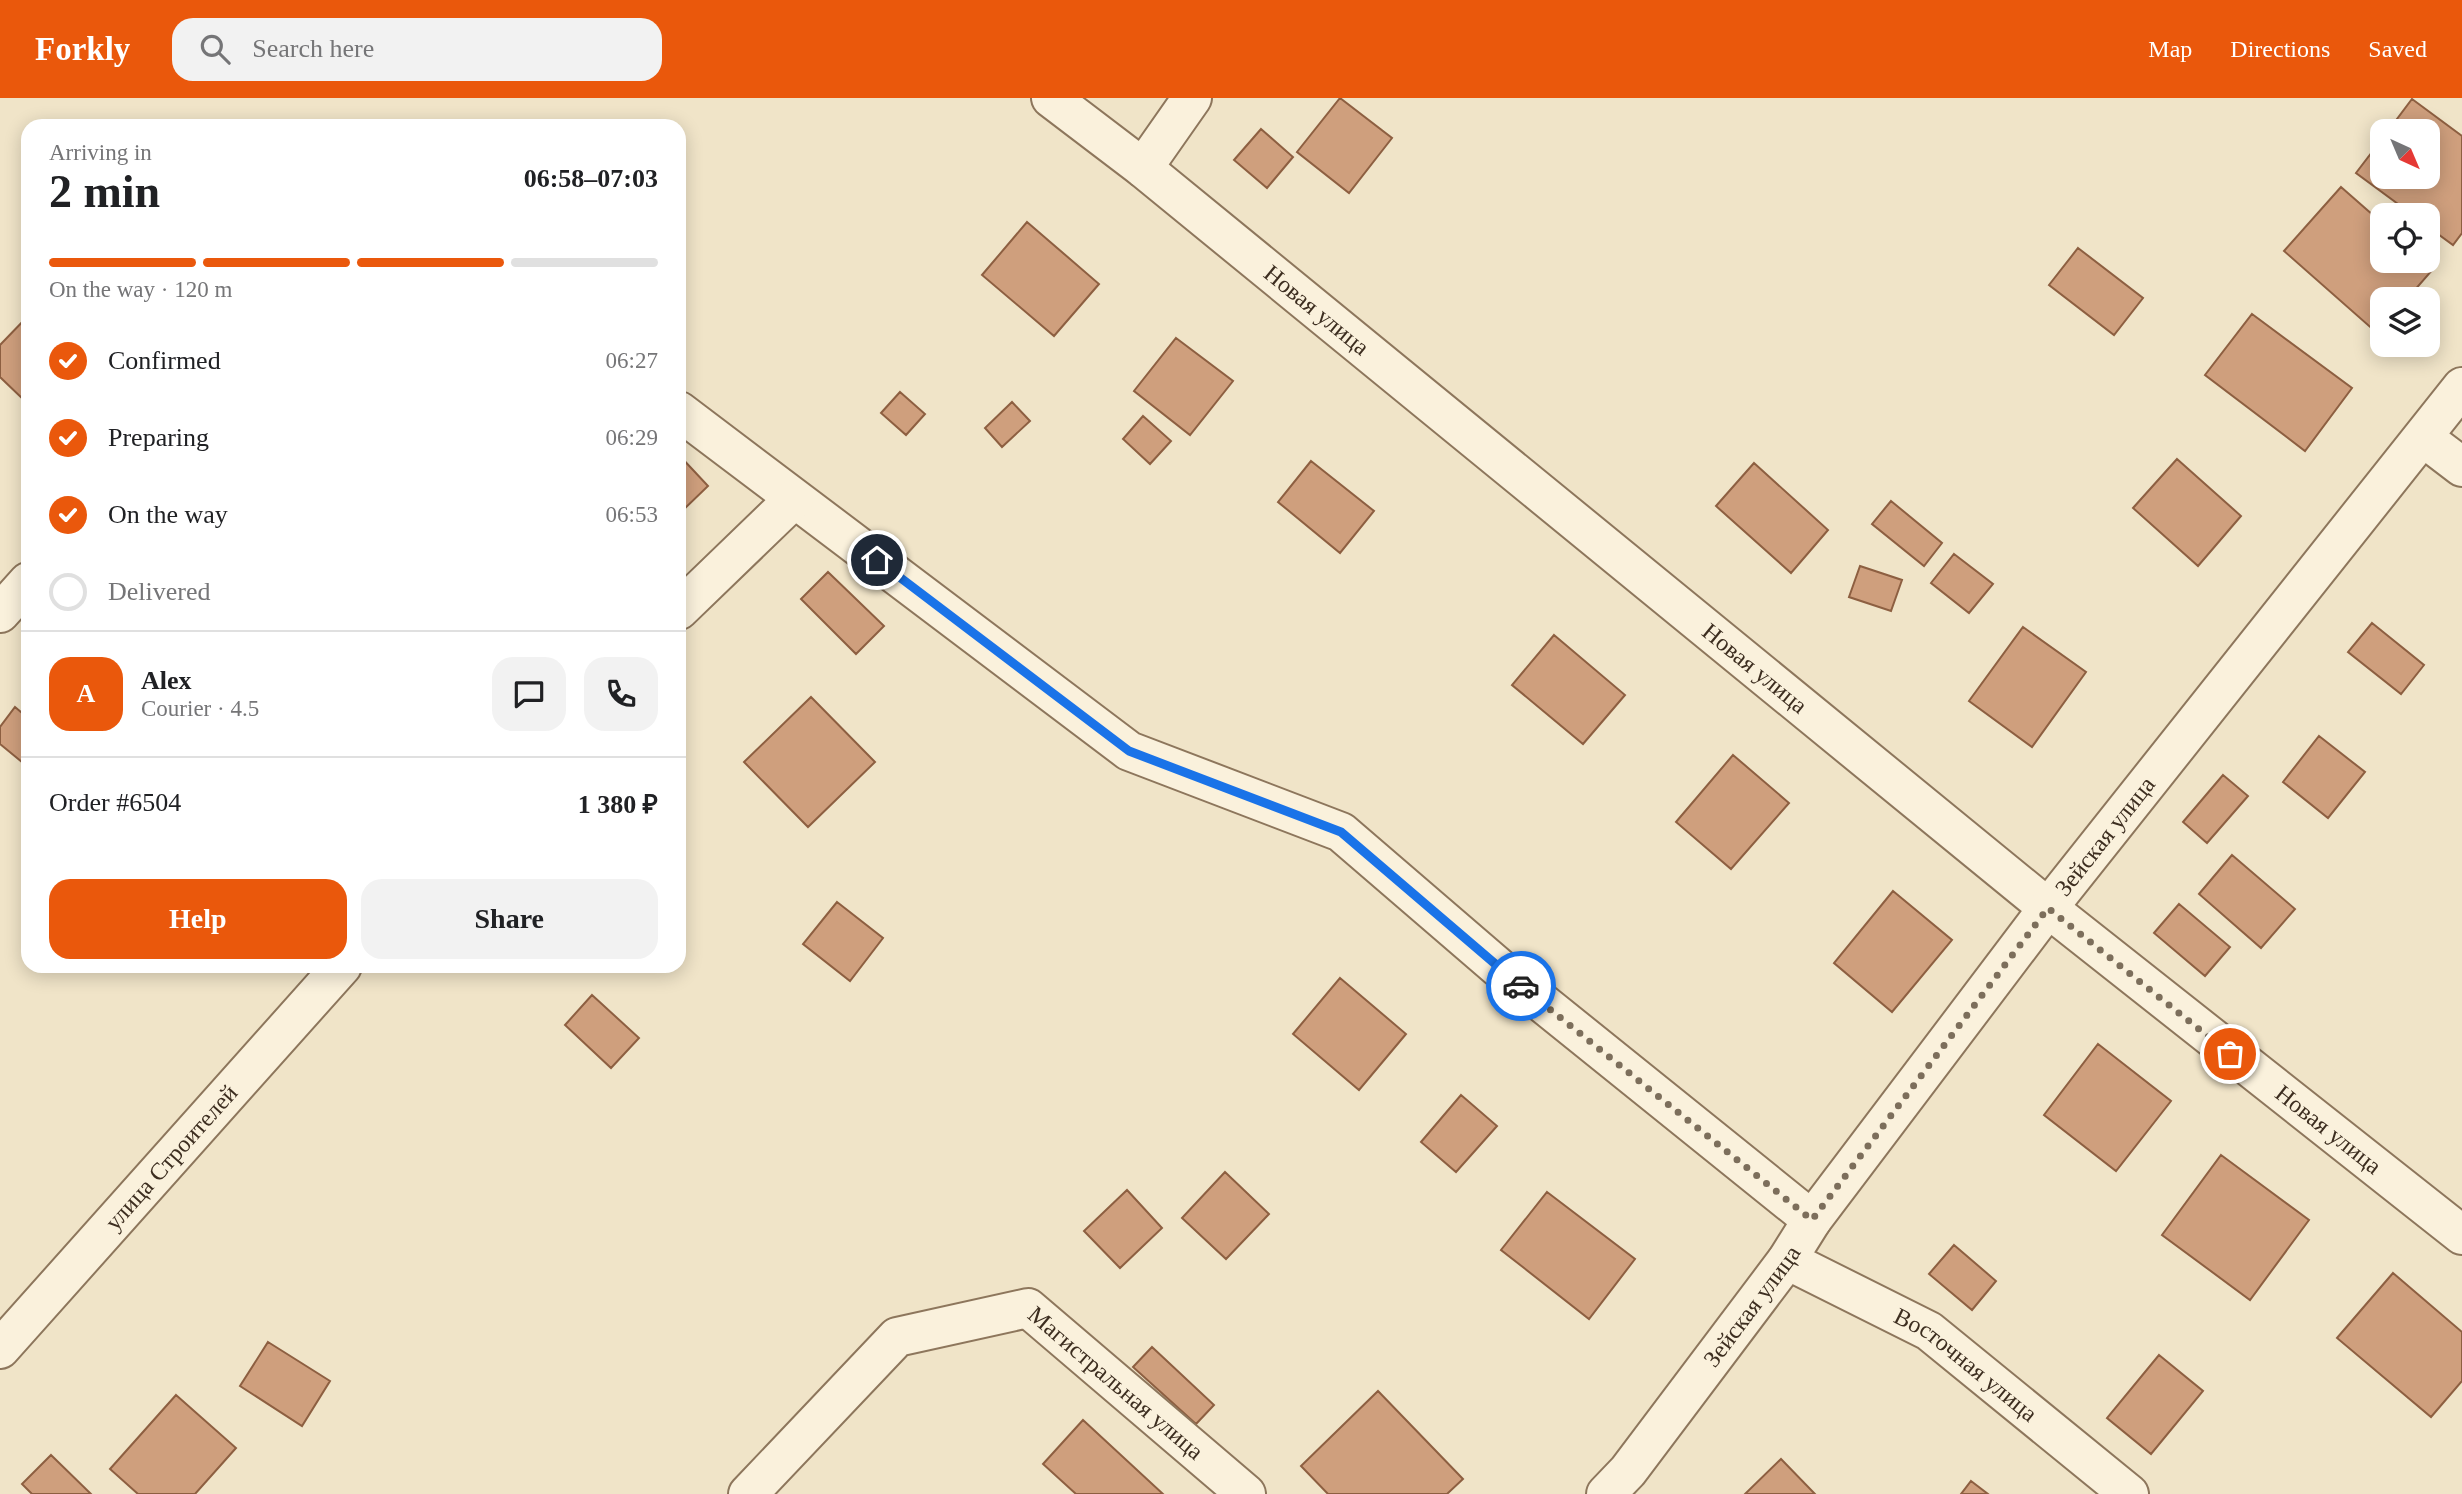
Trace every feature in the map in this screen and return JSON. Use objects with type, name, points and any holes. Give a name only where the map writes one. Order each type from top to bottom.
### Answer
[{"type":"street","name":"Новая улица","points":[[1051,98],[1143,168],[2048,908],[2462,1235]]},
{"type":"street","points":[[1143,168],[1192,98]]},
{"type":"street","name":"Зейская улица","points":[[1606,1494],[1628,1471],[1787,1260],[1812,1220],[2048,908],[2462,387]]},
{"type":"street","points":[[686,416],[1129,751],[1341,832],[1499,968],[1812,1220]]},
{"type":"street","points":[[2424,438],[2462,467]]},
{"type":"street","points":[[686,603],[794,499]]},
{"type":"street","points":[[0,613],[21,590]]},
{"type":"street","name":"улица Строителей","points":[[0,1349],[336,973]]},
{"type":"street","name":"Восточная улица","points":[[1787,1260],[1929,1331],[2129,1494]]},
{"type":"street","name":"Магистральная улица","points":[[748,1494],[897,1337],[1028,1308],[1246,1494]]},
{"type":"building","points":[[1340,98],[1392,138],[1349,193],[1297,152]]},
{"type":"building","points":[[2412,99],[2439,119],[2397,119]]},
{"type":"building","points":[[2440,120],[2462,136],[2462,233],[2453,245],[2440,236],[2440,203],[2397,203],[2378,189],[2440,189]]},
{"type":"building","points":[[1261,129],[1293,157],[1267,188],[1234,160]]},
{"type":"building","points":[[2370,155],[2370,183],[2356,173]]},
{"type":"building","points":[[2341,187],[2370,212],[2370,273],[2430,273],[2417,287],[2370,287],[2370,327],[2284,251]]},
{"type":"building","points":[[1027,222],[1099,284],[1054,336],[982,275]]},
{"type":"building","points":[[2078,248],[2143,298],[2114,335],[2049,285]]},
{"type":"building","points":[[2252,314],[2352,388],[2305,451],[2205,375]]},
{"type":"building","points":[[21,323],[21,397],[0,377],[0,345]]},
{"type":"building","points":[[1176,338],[1233,381],[1190,435],[1134,391]]},
{"type":"building","points":[[900,392],[925,414],[906,435],[881,413]]},
{"type":"building","points":[[1012,402],[1030,421],[1002,447],[985,428]]},
{"type":"building","points":[[1143,416],[1171,441],[1150,464],[1123,439]]},
{"type":"building","points":[[2177,459],[2241,516],[2198,566],[2133,508]]},
{"type":"building","points":[[1311,461],[1374,511],[1340,553],[1278,502]]},
{"type":"building","points":[[686,462],[708,486],[686,507]]},
{"type":"building","points":[[1754,463],[1828,530],[1791,573],[1716,506]]},
{"type":"building","points":[[1891,501],[1942,543],[1924,566],[1872,524]]},
{"type":"building","points":[[1954,554],[1993,584],[1969,613],[1931,583]]},
{"type":"building","points":[[1860,566],[1902,580],[1891,611],[1849,597]]},
{"type":"building","points":[[828,572],[884,626],[856,654],[801,599]]},
{"type":"building","points":[[2372,623],[2424,665],[2401,694],[2348,652]]},
{"type":"building","points":[[2023,627],[2086,672],[2032,747],[1969,701]]},
{"type":"building","points":[[1554,635],[1625,695],[1583,744],[1512,685]]},
{"type":"building","points":[[811,697],[875,762],[808,827],[744,762]]},
{"type":"building","points":[[15,707],[21,712],[21,761],[0,744],[0,727]]},
{"type":"building","points":[[2319,736],[2365,772],[2328,818],[2283,782]]},
{"type":"building","points":[[1733,755],[1789,803],[1731,869],[1676,822]]},
{"type":"building","points":[[2223,775],[2248,796],[2207,843],[2183,822]]},
{"type":"building","points":[[2232,855],[2295,909],[2261,948],[2199,894]]},
{"type":"building","points":[[1893,891],[1952,940],[1892,1012],[1834,963]]},
{"type":"building","points":[[837,902],[883,938],[850,981],[803,944]]},
{"type":"building","points":[[2179,904],[2230,947],[2205,976],[2154,933]]},
{"type":"building","points":[[1340,978],[1406,1034],[1359,1090],[1293,1034]]},
{"type":"building","points":[[592,995],[639,1038],[611,1068],[565,1025]]},
{"type":"building","points":[[2098,1044],[2171,1101],[2116,1171],[2044,1115]]},
{"type":"building","points":[[1461,1095],[1497,1126],[1456,1172],[1421,1142]]},
{"type":"building","points":[[2221,1155],[2309,1220],[2250,1300],[2162,1235]]},
{"type":"building","points":[[1225,1172],[1269,1214],[1226,1259],[1182,1218]]},
{"type":"building","points":[[1127,1190],[1162,1228],[1120,1268],[1084,1231]]},
{"type":"building","points":[[1547,1192],[1635,1259],[1589,1319],[1501,1250]]},
{"type":"building","points":[[1954,1245],[1996,1281],[1972,1310],[1929,1274]]},
{"type":"building","points":[[2393,1273],[2462,1332],[2462,1381],[2431,1417],[2337,1338]]},
{"type":"building","points":[[268,1342],[330,1381],[302,1426],[240,1386]]},
{"type":"building","points":[[1152,1347],[1214,1405],[1196,1424],[1133,1367]]},
{"type":"building","points":[[2159,1355],[2203,1391],[2151,1454],[2107,1418]]},
{"type":"building","points":[[1378,1391],[1463,1479],[1447,1494],[1328,1494],[1301,1466]]},
{"type":"building","points":[[176,1395],[236,1448],[195,1494],[138,1494],[110,1469]]},
{"type":"building","points":[[1083,1420],[1163,1494],[1076,1494],[1043,1464]]},
{"type":"building","points":[[51,1455],[91,1494],[32,1494],[22,1484]]},
{"type":"building","points":[[1781,1459],[1815,1494],[1745,1494]]},
{"type":"building","points":[[1971,1481],[1988,1494],[1961,1494]]},
{"type":"way so far","points":[[1521,986],[1812,1220],[2048,908],[2230,1054]]},
{"type":"route","points":[[877,560],[940,605],[1129,751],[1341,832],[1521,986]]}]
